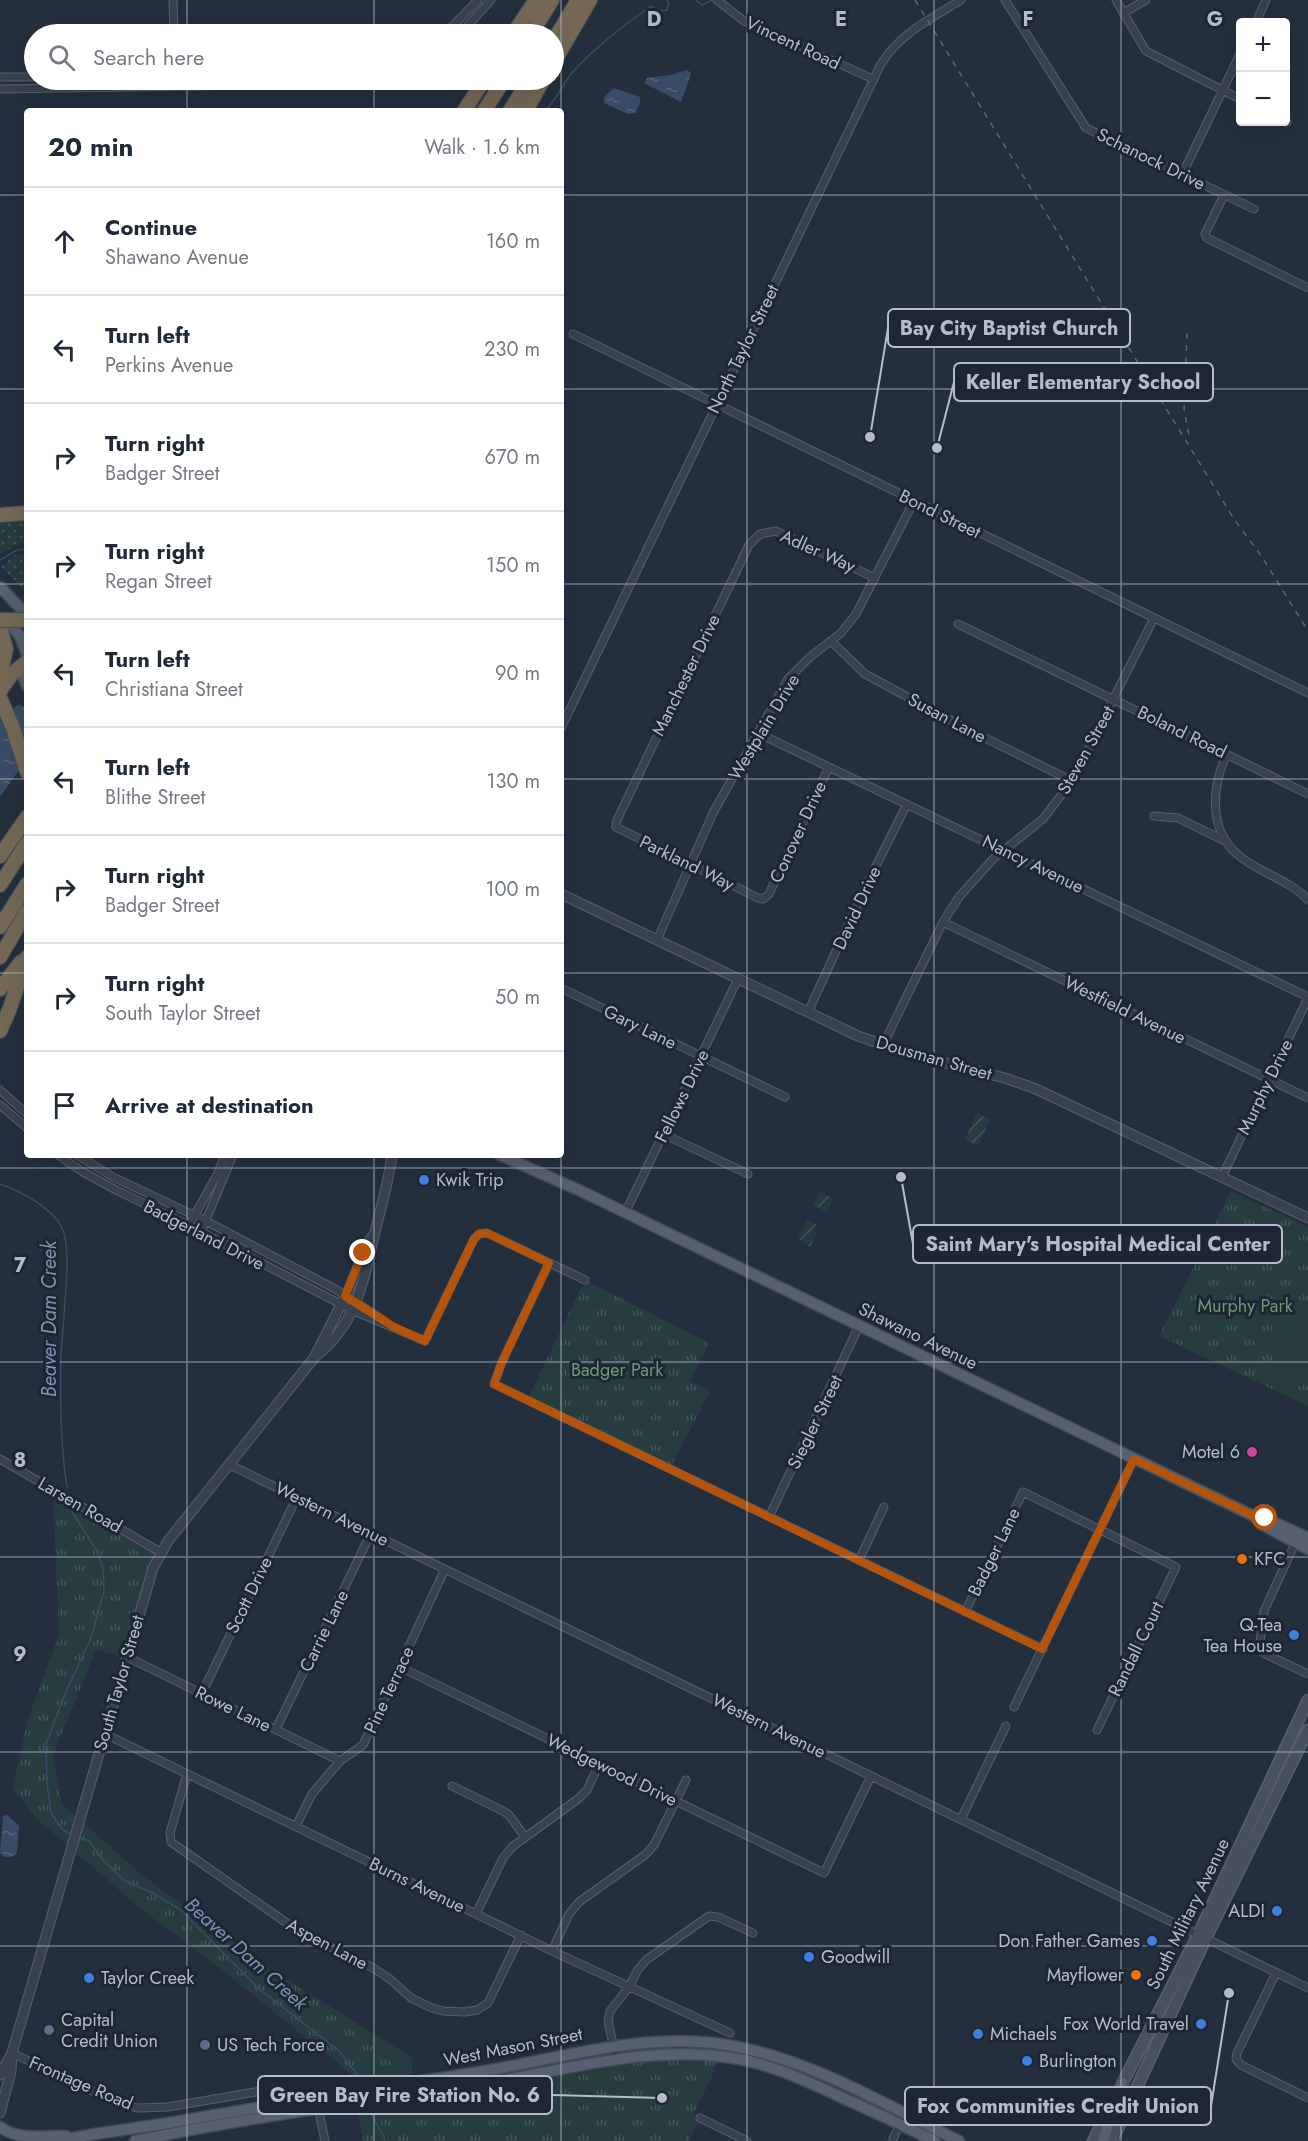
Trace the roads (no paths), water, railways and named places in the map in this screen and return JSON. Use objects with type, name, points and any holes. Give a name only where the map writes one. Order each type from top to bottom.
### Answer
[{"type":"highway","points":[[520,24],[536,0]]},
{"type":"highway","points":[[537,24],[552,0]]},
{"type":"highway","points":[[564,24],[578,0]]},
{"type":"highway","points":[[564,45],[590,0]]},
{"type":"highway","points":[[466,108],[478,90]]},
{"type":"highway","points":[[486,108],[498,90]]},
{"type":"highway","points":[[512,108],[523,90]]},
{"type":"highway","points":[[528,108],[538,90]]},
{"type":"highway","points":[[0,515],[24,513]]},
{"type":"highway","points":[[0,620],[24,620]]},
{"type":"highway","points":[[0,627],[6,649],[0,676]]},
{"type":"highway","points":[[0,691],[24,661]]},
{"type":"highway","points":[[0,698],[24,763]]},
{"type":"highway","points":[[0,856],[24,821]]},
{"type":"highway","points":[[0,885],[24,848]]},
{"type":"highway","points":[[0,927],[24,889]]},
{"type":"highway","points":[[0,957],[24,916]]},
{"type":"highway","points":[[0,989],[24,960]]},
{"type":"highway","points":[[0,1031],[24,965]]},
{"type":"main road","points":[[0,587],[24,612]]},
{"type":"main road","points":[[0,614],[20,636],[24,651]]},
{"type":"main road","name":"Shawano Avenue","points":[[507,1158],[1258,1518],[1261,1524],[1301,1538],[1308,1549]]},
{"type":"main road","name":"Shawano Avenue","points":[[523,1158],[565,1184]]},
{"type":"main road","name":"South Military Avenue","points":[[1112,2141],[1308,1700]]},
{"type":"main road","name":"South Military Avenue","points":[[1093,2141],[1308,1730]]},
{"type":"main road","name":"West Mason Street","points":[[135,2141],[612,2046],[651,2042],[692,2042],[726,2045],[790,2061],[959,2141]]},
{"type":"main road","name":"West Mason Street","points":[[58,2141],[318,2103],[496,2081],[615,2058],[653,2054],[692,2054],[727,2057],[789,2073],[935,2141]]},
{"type":"main road","points":[[1103,2141],[1122,2083]]},
{"type":"main road","points":[[0,2127],[8,2135],[18,2138],[76,2137]]},
{"type":"street","points":[[173,0],[174,24]]},
{"type":"street","points":[[455,24],[478,0]]},
{"type":"street","points":[[469,24],[491,0]]},
{"type":"street","name":"Vincent Road","points":[[717,0],[744,21],[873,79]]},
{"type":"street","name":"North Taylor Street","points":[[564,722],[873,79],[886,56],[903,38],[962,0]]},
{"type":"street","name":"Schanock Drive","points":[[1005,0],[1086,128],[1254,209]]},
{"type":"street","points":[[1116,0],[1146,51],[1236,97]]},
{"type":"street","points":[[1124,13],[1146,0]]},
{"type":"street","points":[[1258,18],[1266,0]]},
{"type":"street","points":[[1182,173],[1236,63]]},
{"type":"street","points":[[0,77],[24,77]]},
{"type":"street","points":[[0,89],[24,88]]},
{"type":"street","points":[[1224,195],[1205,234],[1207,238],[1308,288]]},
{"type":"street","name":"Bond Street","points":[[573,334],[1308,693]]},
{"type":"street","name":"Westplain Drive","points":[[657,940],[713,813],[789,679],[810,657],[832,642],[856,614],[914,501]]},
{"type":"street","name":"Adler Way","points":[[760,534],[776,531],[875,578]]},
{"type":"street","name":"Manchester Drive","points":[[616,820],[749,545],[760,534]]},
{"type":"street","name":"Steven Street","points":[[884,1045],[943,922],[970,882],[1004,850],[1043,819],[1072,781],[1155,618]]},
{"type":"street","name":"Boland Road","points":[[958,624],[1308,794]]},
{"type":"street","name":"Susan Lane","points":[[832,642],[865,674],[967,729],[1072,781]]},
{"type":"street","name":"Nancy Avenue","points":[[758,733],[1308,997]]},
{"type":"street","points":[[1227,754],[1215,788],[1215,810],[1227,842],[1237,855],[1303,894],[1308,900]]},
{"type":"street","name":"Conover Drive","points":[[766,898],[829,767]]},
{"type":"street","name":"David Drive","points":[[808,1012],[907,804]]},
{"type":"street","points":[[1154,816],[1178,818],[1227,842]]},
{"type":"street","name":"Parkland Way","points":[[616,820],[616,827],[625,833],[758,898],[766,898]]},
{"type":"street","name":"Dousman Street","points":[[564,895],[808,1012],[884,1045],[1005,1078],[1036,1089],[1308,1218]]},
{"type":"street","name":"Westfield Avenue","points":[[943,922],[1308,1098]]},
{"type":"street","name":"Fellows Drive","points":[[625,1213],[738,979]]},
{"type":"street","name":"Gary Lane","points":[[564,989],[785,1097]]},
{"type":"street","name":"Murphy Drive","points":[[1222,1176],[1308,997]]},
{"type":"street","points":[[0,1090],[24,1111]]},
{"type":"street","points":[[0,1104],[24,1125]]},
{"type":"street","points":[[663,1134],[748,1174]]},
{"type":"street","name":"Badgerland Drive","points":[[63,1158],[101,1183],[343,1300]]},
{"type":"street","name":"Badgerland Drive","points":[[82,1158],[112,1177],[206,1221],[354,1307],[425,1341],[474,1239],[479,1234],[487,1233],[549,1263]]},
{"type":"street","points":[[189,1226],[224,1158]]},
{"type":"street","points":[[201,1232],[232,1158]]},
{"type":"street","name":"South Taylor Street","points":[[0,2113],[11,2071],[12,2053],[149,1580],[160,1552],[314,1358],[332,1341],[354,1307],[370,1258],[392,1158]]},
{"type":"street","name":"South Taylor Street","points":[[314,1358],[343,1300],[366,1246],[374,1234]]},
{"type":"street","points":[[585,1280],[549,1263],[502,1362],[494,1384],[1042,1649]]},
{"type":"street","name":"Siegler Street","points":[[769,1517],[859,1326]]},
{"type":"street","name":"Larsen Road","points":[[0,1459],[160,1552]]},
{"type":"street","points":[[1014,1707],[1134,1459]]},
{"type":"street","name":"Western Avenue","points":[[230,1465],[1308,1988]]},
{"type":"street","name":"Badger Lane","points":[[966,1612],[1023,1492],[1100,1530]]},
{"type":"street","name":"Scott Drive","points":[[202,1693],[297,1497]]},
{"type":"street","points":[[859,1560],[884,1507]]},
{"type":"street","name":"Randall Court","points":[[1096,1730],[1176,1567],[1100,1530]]},
{"type":"street","name":"Carrie Lane","points":[[276,1729],[371,1533]]},
{"type":"street","points":[[1301,1538],[1264,1611],[1259,1649],[1264,1654],[1308,1674]]},
{"type":"street","name":"Pine Terrace","points":[[296,1826],[312,1794],[340,1761],[363,1745],[445,1569]]},
{"type":"street","name":"Rowe Lane","points":[[127,1657],[340,1761]]},
{"type":"street","name":"Wedgewood Drive","points":[[400,1667],[824,1873],[871,1776]]},
{"type":"street","points":[[961,1819],[1005,1726]]},
{"type":"street","name":"Burns Avenue","points":[[105,1734],[552,1951],[730,2033]]},
{"type":"street","points":[[476,1914],[503,1858],[512,1847],[578,1799],[587,1790],[599,1764]]},
{"type":"street","name":"Aspen Lane","points":[[187,1774],[170,1833],[171,1842],[301,1933],[373,1968],[421,2004],[443,2011],[477,2010],[488,2002],[521,1935]]},
{"type":"street","points":[[552,1951],[569,1914],[579,1902],[645,1855],[654,1845],[686,1780]]},
{"type":"street","points":[[452,1786],[509,1815],[525,1837]]},
{"type":"street","points":[[615,2058],[608,2021],[610,2011],[646,1960],[705,1918],[718,1917],[753,1933]]},
{"type":"street","points":[[1276,1972],[1236,2057],[1241,2065],[1308,2098]]},
{"type":"street","name":"South Taylor Street","points":[[0,2075],[12,2053]]},
{"type":"street","name":"Frontage Road","points":[[12,2053],[113,2101],[137,2108],[168,2107],[313,2082],[318,2103]]},
{"type":"street","points":[[318,2103],[325,2141]]},
{"type":"street","points":[[700,2118],[732,2138],[747,2141]]},
{"type":"street","points":[[892,2141],[900,2124]]},
{"type":"water","points":[[687,70],[691,73],[681,102],[644,83],[647,78]]},
{"type":"water","points":[[614,88],[640,97],[635,113],[628,114],[604,103],[604,97]]},
{"type":"water","points":[[18,705],[24,706],[24,739],[14,747],[19,770],[0,797],[0,719]]},
{"type":"water","points":[[7,1815],[19,1826],[17,1853],[8,1857],[0,1853],[3,1816]]},
{"type":"waterway","name":"Beaver Dam Creek","points":[[564,85],[572,73],[600,45],[651,6],[659,11],[667,10],[669,4],[667,0]]},
{"type":"waterway","name":"Beaver Dam Creek","points":[[696,0],[702,5],[712,0]]},
{"type":"waterway","name":"Beaver Dam Creek","points":[[547,108],[561,90]]},
{"type":"waterway","name":"Beaver Dam Creek","points":[[0,560],[17,550],[24,549]]},
{"type":"waterway","name":"Beaver Dam Creek","points":[[0,1184],[44,1207],[58,1221],[65,1238],[67,1270],[61,1355],[61,1405],[67,1487]]},
{"type":"waterway","name":"Beaver Dam Creek","points":[[69,1507],[95,1548],[103,1567],[104,1591],[91,1638],[65,1694],[46,1744],[47,1783],[51,1813],[63,1830],[71,1834]]},
{"type":"waterway","name":"Beaver Dam Creek","points":[[78,1837],[89,1841],[104,1861],[125,1881],[151,1892],[181,1910],[257,1987],[339,2051],[363,2082]]},
{"type":"waterway","name":"Beaver Dam Creek","points":[[368,2108],[386,2141]]},
{"type":"railway","points":[[915,0],[1234,519],[1262,557],[1308,631]]},
{"type":"railway","points":[[1187,333],[1184,409],[1190,440]]},
{"type":"place","name":"Bay City Baptist Church","points":[[870,437]]},
{"type":"place","name":"Keller Elementary School","points":[[937,448]]},
{"type":"place","name":"Saint Mary's Hospital Medical Center","points":[[901,1177]]},
{"type":"place","name":"Kwik Trip","points":[[424,1180]]},
{"type":"place","name":"Motel 6","points":[[1252,1452]]},
{"type":"place","name":"KFC","points":[[1242,1559]]},
{"type":"place","name":"Q-Tea Tea House","points":[[1294,1635]]},
{"type":"place","name":"ALDI","points":[[1277,1911]]},
{"type":"place","name":"Don Father Games","points":[[1152,1941]]},
{"type":"place","name":"Goodwill","points":[[809,1957]]},
{"type":"place","name":"Mayflower","points":[[1136,1975]]},
{"type":"place","name":"Taylor Creek","points":[[89,1978]]},
{"type":"place","name":"Fox Communities Credit Union","points":[[1229,1993]]},
{"type":"place","name":"Fox World Travel","points":[[1201,2024]]},
{"type":"place","name":"Capital Credit Union","points":[[49,2030]]},
{"type":"place","name":"Michaels","points":[[978,2034]]},
{"type":"place","name":"US Tech Force","points":[[205,2045]]},
{"type":"place","name":"Burlington","points":[[1027,2061]]},
{"type":"place","name":"Green Bay Fire Station No. 6","points":[[662,2098]]},
{"type":"park label","name":"Murphy Park","points":[[1245,1306]]},
{"type":"park label","name":"Badger Park","points":[[617,1370]]}]
